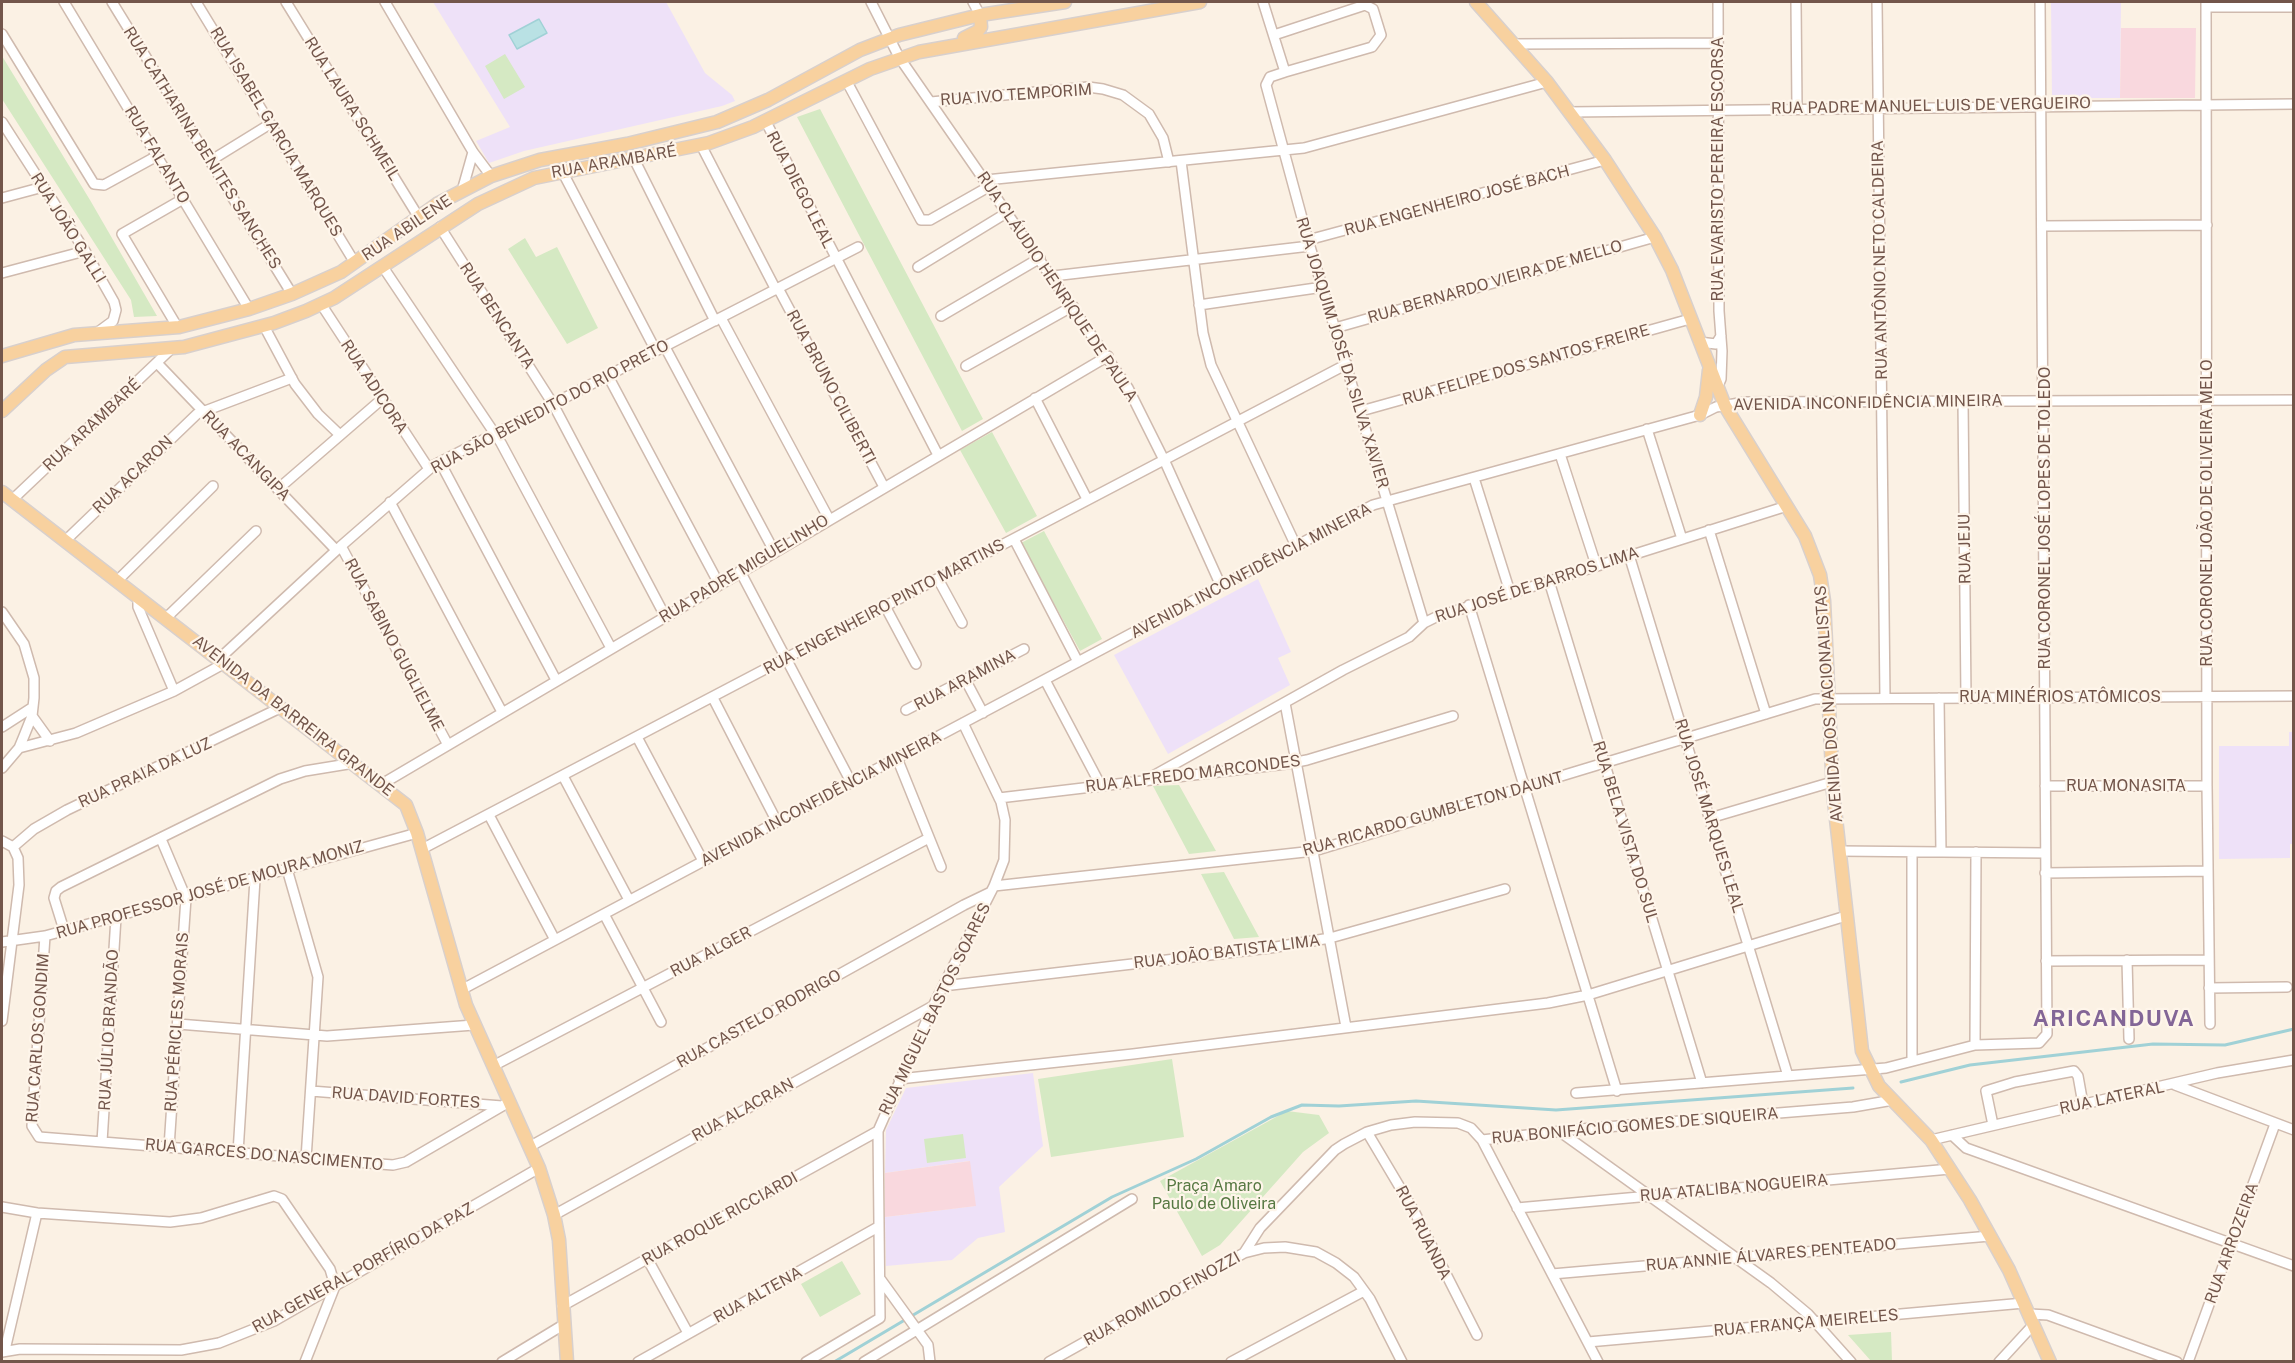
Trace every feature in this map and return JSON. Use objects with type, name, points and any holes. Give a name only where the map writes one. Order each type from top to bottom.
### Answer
[{"type":"main road","name":"RUA ARAMBARÉ","points":[[491,176],[540,159],[717,122],[745,111],[860,50],[889,38],[981,15],[1065,2]]},
{"type":"main road","name":"RUA ARAMBARÉ","points":[[2,411],[57,361],[75,354],[171,349],[264,326],[321,304],[383,267],[440,227],[506,190],[562,171],[654,156],[701,145],[765,120],[899,57],[958,43],[1200,2]]},
{"type":"main road","name":"AVENIDA DOS NACIONALISTAS","points":[[1476,2],[1547,82],[1605,160],[1655,237],[1725,406],[1805,536],[1820,576],[1824,601],[1832,782],[1860,1037],[1870,1070],[1879,1086],[1930,1140],[1990,1236],[2050,1362]]},
{"type":"main road","points":[[958,43],[978,31],[981,27],[981,15]]},
{"type":"main road","points":[[654,156],[654,147],[671,133]]},
{"type":"main road","name":"RUA ABILENE","points":[[355,263],[418,216],[491,176]]},
{"type":"main road","points":[[2,356],[74,335],[178,328],[249,309],[292,294],[355,263]]},
{"type":"main road","points":[[1700,415],[1706,397],[1709,366]]},
{"type":"main road","name":"AVENIDA DA BARREIRA GRANDE","points":[[2,492],[404,802],[422,849],[461,990],[493,1066],[505,1104],[539,1168],[554,1215],[567,1362]]},
{"type":"street","name":"RUA FALANTO","points":[[64,2],[249,309]]},
{"type":"street","name":"RUA CATHARINA BENITES SANCHES","points":[[112,2],[292,294]]},
{"type":"street","name":"RUA ISABEL GARCIA MARQUES","points":[[196,2],[355,263]]},
{"type":"street","name":"RUA LAURA SCHMEIL","points":[[286,2],[418,216]]},
{"type":"street","points":[[385,2],[473,152],[491,176]]},
{"type":"street","name":"RUA CLÁUDIO HENRIQUE DE PAULA","points":[[871,2],[899,57],[1108,356],[1140,411],[1164,459],[1221,586]]},
{"type":"street","points":[[973,2],[981,15]]},
{"type":"street","points":[[1263,2],[1285,72],[1372,47],[1381,39],[1373,9],[1365,5],[1274,35]]},
{"type":"street","name":"RUA EVARISTO PEREIRA ESCORSA","points":[[1718,2],[1721,336],[1721,380],[1718,386]]},
{"type":"street","points":[[1796,2],[1797,108]]},
{"type":"street","name":"RUA ANTÔNIO NETO CALDEIRA","points":[[1877,2],[1885,698]]},
{"type":"street","name":"RUA CORONEL JOSÉ LOPES DE TOLEDO","points":[[1975,1045],[2039,1043],[2047,1034],[2040,2]]},
{"type":"street","points":[[2206,4],[2294,7]]},
{"type":"street","name":"RUA CORONEL JOÃO DE OLIVEIRA MELO","points":[[2206,4],[2206,697],[2210,1024]]},
{"type":"street","points":[[2,34],[94,184],[104,185],[157,156]]},
{"type":"street","points":[[1514,44],[1718,43]]},
{"type":"street","name":"RUA JOAQUIM JOSÉ DA SILVA XAVIER","points":[[1285,72],[1270,77],[1266,82],[1283,152],[1424,623]]},
{"type":"street","points":[[846,80],[921,220],[930,220],[988,183],[1169,162],[1283,152],[1330,142],[1547,82]]},
{"type":"street","name":"RUA IVO TEMPORIM","points":[[931,102],[1088,87],[1113,92],[1130,99],[1149,114],[1163,138],[1169,162]]},
{"type":"street","name":"RUA PADRE MANUEL LUIS DE VERGUEIRO","points":[[1569,111],[2294,104]]},
{"type":"street","name":"RUA DIEGO LEAL","points":[[765,120],[938,455]]},
{"type":"street","name":"RUA JOÃO GALLI","points":[[2,122],[85,251],[116,310],[113,321],[98,332]]},
{"type":"street","points":[[210,161],[270,124]]},
{"type":"street","name":"RUA BRUNO CILIBERTI","points":[[701,145],[884,486]]},
{"type":"street","points":[[462,191],[473,152]]},
{"type":"street","points":[[634,159],[718,319],[829,519]]},
{"type":"street","name":"RUA ENGENHEIRO JOSÉ BACH","points":[[1053,276],[1194,260],[1309,243],[1605,160]]},
{"type":"street","points":[[1181,161],[1199,305],[1211,365],[1296,546]]},
{"type":"street","points":[[562,171],[656,351]]},
{"type":"street","points":[[2,198],[43,187]]},
{"type":"street","points":[[178,328],[122,234],[183,199]]},
{"type":"street","points":[[918,267],[1008,212]]},
{"type":"street","points":[[2043,226],[2207,225]]},
{"type":"street","name":"RUA BENCANTA","points":[[440,227],[553,404],[665,616]]},
{"type":"street","name":"RUA BERNARDO VIEIRA DE MELLO","points":[[1335,327],[1655,237]]},
{"type":"street","name":"RUA SÃO BENEDITO DO RIO PRETO","points":[[19,748],[38,741],[50,741],[174,691],[222,661],[338,548],[429,469],[858,247]]},
{"type":"street","points":[[2,273],[85,251]]},
{"type":"street","points":[[941,316],[1040,258]]},
{"type":"street","points":[[383,267],[495,434],[611,648]]},
{"type":"street","points":[[1199,305],[1323,287]]},
{"type":"street","name":"RUA ADICORA","points":[[321,304],[429,469]]},
{"type":"street","points":[[966,366],[1073,306]]},
{"type":"street","name":"RUA FELIPE DOS SANTOS FREIRE","points":[[1361,411],[1690,319]]},
{"type":"street","points":[[264,326],[292,378],[318,414],[340,435]]},
{"type":"street","points":[[1699,342],[1716,344],[1721,336]]},
{"type":"street","points":[[665,346],[774,551]]},
{"type":"street","name":"RUA ARAMBARÉ","points":[[12,500],[171,349]]},
{"type":"street","name":"RUA PADRE MIGUELINHO","points":[[382,784],[1108,356]]},
{"type":"street","name":"RUA ACANGIPA","points":[[157,363],[338,548]]},
{"type":"street","name":"RUA ENGENHEIRO PINTO MARTINS","points":[[422,849],[1347,364]]},
{"type":"street","points":[[608,376],[719,584]]},
{"type":"street","name":"RUA ACARON","points":[[65,541],[193,418],[203,412],[292,378]]},
{"type":"street","points":[[1035,398],[1087,500]]},
{"type":"street","points":[[278,489],[382,399]]},
{"type":"street","name":"AVENIDA INCONFIDÊNCIA MINEIRA","points":[[461,990],[1374,505],[1745,402],[2294,399]]},
{"type":"street","name":"RUA JEJU","points":[[1963,401],[1966,698]]},
{"type":"street","points":[[1647,429],[1682,538]]},
{"type":"street","points":[[1560,454],[1596,566]]},
{"type":"street","points":[[440,462],[556,680]]},
{"type":"street","points":[[1474,477],[1510,592]]},
{"type":"street","points":[[117,581],[213,486]]},
{"type":"street","points":[[390,502],[502,712]]},
{"type":"street","name":"RUA JOSÉ DE BARROS LIMA","points":[[1144,781],[1176,761],[1409,637],[1424,623],[1469,605],[1787,506]]},
{"type":"street","points":[[1709,530],[1766,714]]},
{"type":"street","points":[[165,618],[256,531]]},
{"type":"street","points":[[1014,539],[1078,662]]},
{"type":"street","name":"RUA SABINO GUGLIELME","points":[[338,548],[448,744]]},
{"type":"street","name":"RUA JOSÉ MARQUES LEAL","points":[[1629,555],[1788,1076]]},
{"type":"street","points":[[740,571],[851,782]]},
{"type":"street","points":[[938,579],[962,622]]},
{"type":"street","name":"RUA BELA VISTA DO SUL","points":[[1549,581],[1702,1083]]},
{"type":"street","points":[[138,598],[138,607],[174,691]]},
{"type":"street","points":[[1469,605],[1617,1091]]},
{"type":"street","points":[[885,606],[915,664]]},
{"type":"street","points":[[2,612],[24,644],[34,678],[32,712],[19,748],[2,768]]},
{"type":"street","name":"RUA ARAMINA","points":[[906,710],[1024,649]]},
{"type":"street","points":[[965,679],[983,713]]},
{"type":"street","points":[[1045,680],[1101,786]]},
{"type":"street","name":"RUA MINÉRIOS ATÔMICOS","points":[[1827,699],[2294,696]]},
{"type":"street","points":[[713,698],[777,822]]},
{"type":"street","points":[[1939,698],[1941,852]]},
{"type":"street","name":"RUA RICARDO GUMBLETON DAUNT","points":[[992,889],[1314,851],[1815,699],[1827,699]]},
{"type":"street","points":[[1285,703],[1346,1027]]},
{"type":"street","name":"RUA PRAIA DA LUZ","points":[[13,847],[34,829],[67,810],[282,707]]},
{"type":"street","points":[[2,727],[32,712]]},
{"type":"street","points":[[32,712],[50,741]]},
{"type":"street","name":"RUA ALFREDO MARCONDES","points":[[999,798],[1297,762],[1453,716]]},
{"type":"street","name":"RUA MIGUEL BASTOS SOARES","points":[[806,1362],[880,1318],[878,1131],[933,1006],[992,889],[1004,860],[1005,820],[999,798],[963,723]]},
{"type":"street","points":[[637,737],[703,861]]},
{"type":"street","points":[[897,758],[941,867]]},
{"type":"street","points":[[64,930],[54,898],[56,891],[291,775],[354,763]]},
{"type":"street","points":[[563,776],[629,900]]},
{"type":"street","points":[[1710,819],[1832,782]]},
{"type":"street","name":"RUA MONASITA","points":[[2045,786],[2207,786]]},
{"type":"street","points":[[489,815],[555,939]]},
{"type":"street","name":"RUA PROFESSOR JOSÉ DE MOURA MONIZ","points":[[7,942],[45,936],[417,833]]},
{"type":"street","name":"RUA ALGER","points":[[493,1066],[929,838]]},
{"type":"street","points":[[161,839],[186,898]]},
{"type":"street","points":[[2,841],[13,847],[18,858],[19,885],[7,942],[2,1021]]},
{"type":"street","points":[[1839,851],[2045,853]]},
{"type":"street","points":[[1912,852],[1912,1061]]},
{"type":"street","points":[[1576,1093],[1870,1070],[1975,1045],[1976,852]]},
{"type":"street","points":[[287,869],[317,967],[306,1159]]},
{"type":"street","points":[[2045,873],[2207,871]]},
{"type":"street","points":[[238,1153],[255,879]]},
{"type":"street","name":"RUA CASTELO RODRIGO","points":[[529,1147],[992,889]]},
{"type":"street","name":"RUA JOÃO BATISTA LIMA","points":[[943,986],[1330,939],[1505,889]]},
{"type":"street","name":"RUA PÉRICLES MORAIS","points":[[169,1147],[186,898]]},
{"type":"street","points":[[604,914],[662,1022]]},
{"type":"street","points":[[899,1080],[1514,1009],[1588,995],[1846,916]]},
{"type":"street","name":"RUA JÚLIO BRANDÃO","points":[[102,1142],[116,917]]},
{"type":"street","name":"RUA CARLOS GONDIM","points":[[39,1137],[32,1126],[45,936]]},
{"type":"street","points":[[2127,960],[2129,1039]]},
{"type":"street","points":[[2046,961],[2209,960]]},
{"type":"street","points":[[2209,988],[2287,987]]},
{"type":"street","name":"RUA ALACRAN","points":[[554,1215],[933,1006]]},
{"type":"street","points":[[178,1024],[314,1036],[474,1025]]},
{"type":"street","name":"RUA LATERAL","points":[[1930,1140],[2175,1085],[2217,1073],[2294,1060]]},
{"type":"street","points":[[1993,1125],[1986,1092],[1998,1086],[2074,1071],[2078,1076],[2083,1104]]},
{"type":"street","points":[[2175,1085],[2294,1130]]},
{"type":"street","name":"RUA DAVID FORTES","points":[[311,1091],[505,1104]]},
{"type":"street","name":"RUA BONIFÁCIO GOMES DE SIQUEIRA","points":[[1598,1362],[1482,1140],[1559,1131],[1853,1107],[1893,1100]]},
{"type":"street","name":"RUA GARCES DO NASCIMENTO","points":[[39,1137],[306,1159],[399,1164],[505,1104]]},
{"type":"street","points":[[1244,1253],[1260,1228],[1335,1150],[1367,1132],[1391,1125],[1415,1122],[1458,1123],[1471,1128],[1482,1140]]},
{"type":"street","name":"RUA ARROZEIRA","points":[[2188,1362],[2275,1124]]},
{"type":"street","name":"RUA ROQUE RICCIARDI","points":[[562,1306],[878,1131]]},
{"type":"street","points":[[1559,1131],[1792,1299],[1851,1362]]},
{"type":"street","name":"RUA RUANDA","points":[[1367,1132],[1414,1211],[1477,1335]]},
{"type":"street","points":[[1952,1135],[1966,1148],[2294,1266]]},
{"type":"street","name":"RUA GENERAL PORFÍRIO DA PAZ","points":[[3,1351],[163,1351],[219,1343],[266,1324],[539,1168]]},
{"type":"street","name":"RUA ATALIBA NOGUEIRA","points":[[1517,1208],[1950,1169]]},
{"type":"street","points":[[2,1207],[37,1213],[170,1222],[201,1218],[274,1197],[284,1201],[330,1269],[335,1286],[305,1362]]},
{"type":"street","points":[[864,1362],[1132,1198]]},
{"type":"street","points":[[3,1351],[37,1213]]},
{"type":"street","name":"RUA ALTENA","points":[[638,1362],[878,1227]]},
{"type":"street","name":"RUA ANNIE ÁLVARES PENTEADO","points":[[1552,1274],[1990,1236]]},
{"type":"street","name":"RUA ROMILDO FINOZZI","points":[[1048,1362],[1244,1253],[1264,1248],[1285,1247],[1316,1252],[1336,1263],[1354,1277],[1364,1291],[1402,1362]]},
{"type":"street","points":[[648,1260],[688,1333]]},
{"type":"street","points":[[881,1280],[928,1344],[930,1362]]},
{"type":"street","points":[[1231,1362],[1364,1291]]},
{"type":"street","points":[[1999,1362],[2029,1314]]},
{"type":"street","name":"RUA FRANÇA MEIRELES","points":[[1588,1342],[1816,1322],[2029,1314],[2048,1315],[2177,1362]]},
{"type":"street","points":[[502,1362],[563,1325]]},
{"type":"shaded area","points":[[433,2],[666,2],[705,73],[732,95],[735,101],[722,106],[524,151],[489,163],[476,141],[510,127]]},
{"type":"shaded area","points":[[2051,2],[2121,2],[2120,98],[2052,98]]},
{"type":"shaded area","points":[[2121,28],[2196,28],[2195,98],[2120,98]]},
{"type":"shaded area","points":[[1258,579],[1291,652],[1278,658],[1290,685],[1168,754],[1114,655]]},
{"type":"shaded area","points":[[2289,732],[2294,732],[2294,844],[2290,844],[2290,858],[2219,859],[2219,746],[2289,746]]},
{"type":"shaded area","points":[[1033,1073],[1043,1146],[999,1187],[1005,1232],[978,1238],[952,1260],[886,1266],[885,1217],[975,1206],[969,1161],[885,1173],[886,1130],[906,1088]]},
{"type":"shaded area","points":[[970,1161],[976,1206],[885,1217],[885,1173]]},
{"type":"green space","points":[[505,54],[525,87],[504,99],[485,66]]},
{"type":"green space","points":[[2,56],[90,200],[157,316],[134,317],[131,300],[2,99]]},
{"type":"green space","points":[[820,109],[983,419],[962,431],[797,117]]},
{"type":"green space","points":[[525,238],[536,257],[557,247],[598,328],[567,344],[508,249]]},
{"type":"green space","points":[[992,432],[1037,516],[1006,533],[960,450]]},
{"type":"green space","points":[[1044,531],[1102,639],[1080,651],[1021,543]]},
{"type":"green space","points":[[1179,785],[1216,851],[1189,854],[1153,786]]},
{"type":"green space","points":[[1224,872],[1259,937],[1234,939],[1201,874]]},
{"type":"green space","points":[[1172,1059],[1184,1137],[1051,1157],[1038,1079]]},
{"type":"green space","name":"Praça Amaro Paulo de Oliveira","points":[[1287,1111],[1319,1115],[1329,1133],[1303,1152],[1220,1245],[1202,1256],[1160,1181]]},
{"type":"green space","points":[[963,1134],[966,1158],[927,1163],[924,1139]]},
{"type":"green space","points":[[842,1261],[861,1294],[820,1317],[801,1284]]},
{"type":"green space","points":[[1891,1332],[1892,1361],[1871,1361],[1848,1335]]},
{"type":"water","points":[[539,19],[547,33],[517,49],[509,35]]},
{"type":"waterway","points":[[1901,1082],[1970,1065],[2153,1044],[2225,1045],[2294,1029]]},
{"type":"waterway","points":[[834,1362],[1112,1197],[1196,1159],[1271,1117],[1302,1105],[1339,1106],[1416,1101],[1556,1110],[1853,1088]]},
{"type":"district","name":"ARICANDUVA","points":[[2114,1019]]}]
